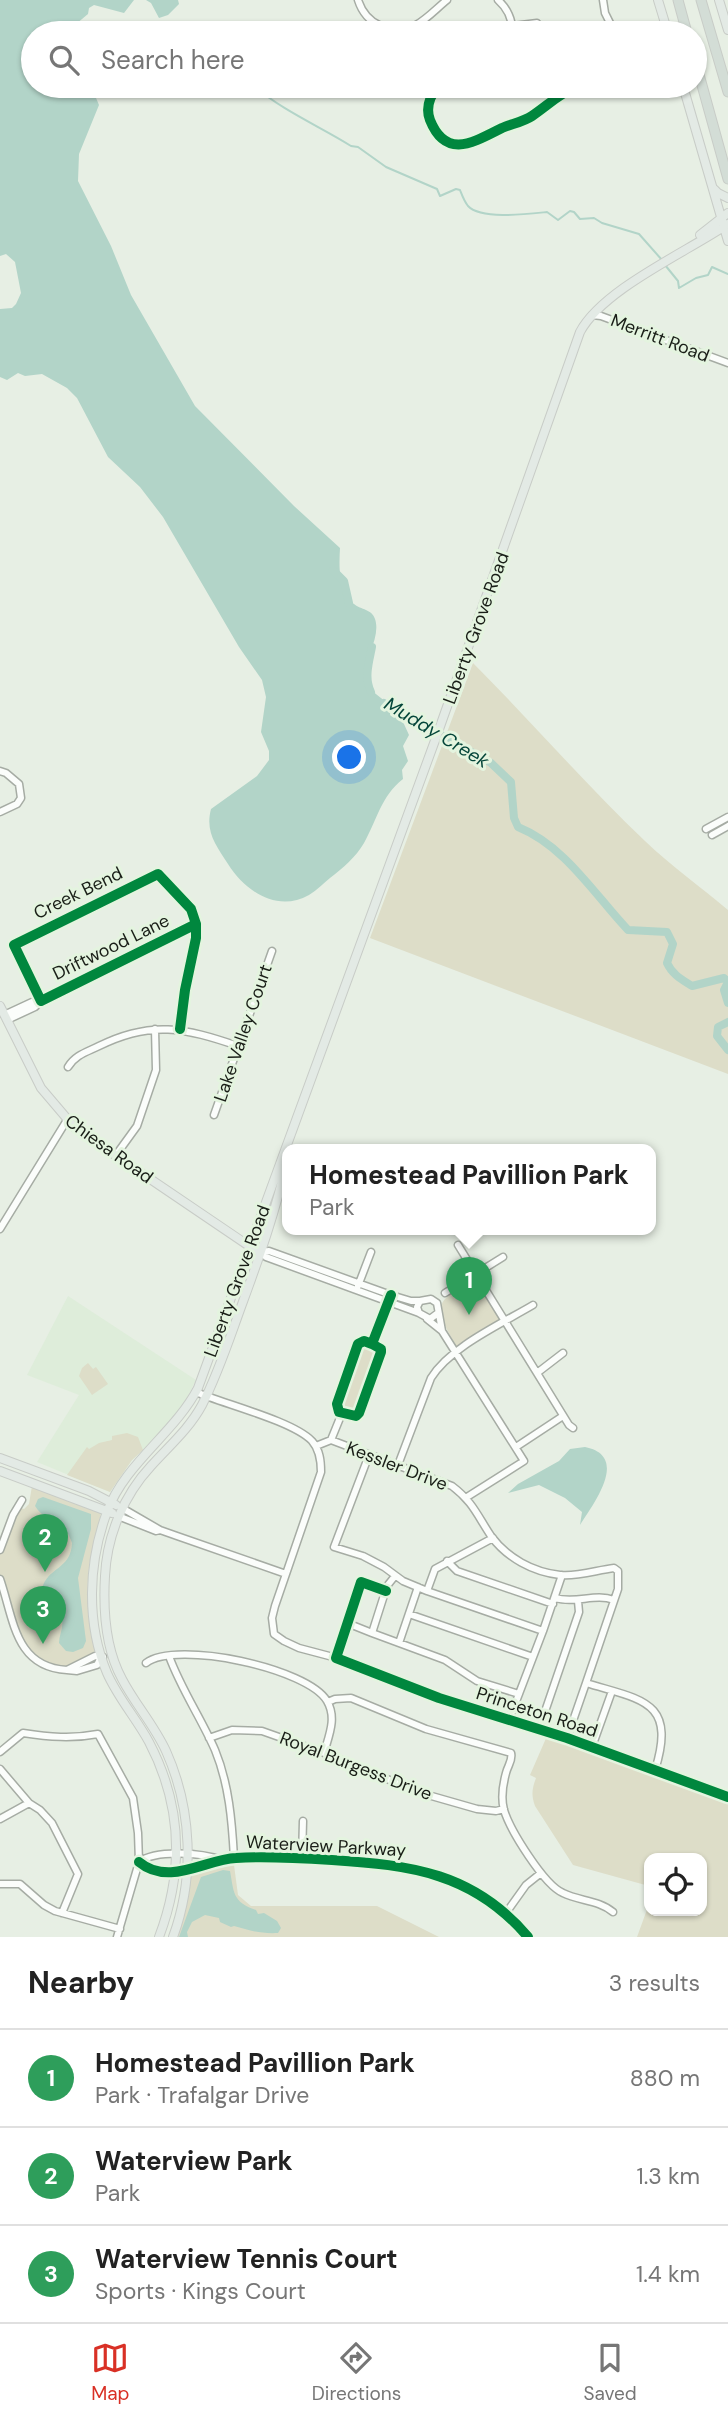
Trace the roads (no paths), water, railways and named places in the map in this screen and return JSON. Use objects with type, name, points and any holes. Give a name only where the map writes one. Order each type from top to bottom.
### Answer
[{"type":"highway","points":[[678,0],[684,21]]},
{"type":"highway","points":[[701,0],[728,92]]},
{"type":"highway","points":[[706,98],[728,178]]},
{"type":"main road","points":[[658,0],[664,21]]},
{"type":"main road","points":[[719,0],[728,30]]},
{"type":"main road","points":[[686,98],[712,186],[725,220],[728,241]]},
{"type":"main road","points":[[712,186],[728,198]]},
{"type":"main road","name":"Liberty Grove Road","points":[[287,1144],[586,321],[616,294],[725,220]]},
{"type":"main road","name":"Chiesa Road","points":[[0,1006],[41,1088],[75,1128],[251,1248],[261,1252]]},
{"type":"main road","name":"Liberty Grove Road","points":[[290,1144],[293,1130]]},
{"type":"main road","name":"Liberty Grove Road","points":[[159,1937],[170,1905],[175,1871],[177,1854],[174,1814],[165,1778],[148,1739],[111,1682],[101,1657],[94,1628],[94,1566],[110,1507],[132,1470],[177,1421],[196,1392],[251,1248],[282,1155]]},
{"type":"main road","name":"Liberty Grove Road","points":[[173,1937],[182,1900],[188,1855],[186,1817],[172,1767],[156,1733],[123,1681],[111,1653],[104,1606],[105,1573],[120,1512],[146,1472],[185,1430],[206,1396],[221,1363],[261,1252],[282,1181]]},
{"type":"main road","points":[[0,1458],[89,1491],[110,1507]]},
{"type":"main road","points":[[0,1471],[120,1512]]},
{"type":"street","points":[[358,0],[361,10],[371,21]]},
{"type":"street","points":[[421,21],[447,0]]},
{"type":"street","points":[[603,0],[609,21]]},
{"type":"street","points":[[500,1],[510,21]]},
{"type":"street","points":[[430,98],[428,114],[434,130],[446,141],[465,146],[529,118],[556,98]]},
{"type":"street","name":"Merritt Road","points":[[592,314],[728,363]]},
{"type":"street","points":[[0,771],[19,784],[22,798],[17,804],[0,812]]},
{"type":"street","points":[[725,828],[709,832],[715,824],[728,817]]},
{"type":"street","name":"Creek Bend","points":[[41,1001],[14,945],[158,874],[191,909],[196,924]]},
{"type":"street","points":[[180,1029],[196,938],[196,924]]},
{"type":"street","name":"Driftwood Lane","points":[[5,1018],[32,1002],[41,1001],[196,924]]},
{"type":"street","name":"Lake Valley Court","points":[[214,1115],[272,951]]},
{"type":"street","points":[[116,1155],[137,1126],[156,1070],[155,1029]]},
{"type":"street","points":[[68,1067],[76,1057],[119,1036],[155,1029],[180,1029],[238,1046]]},
{"type":"street","points":[[0,1229],[67,1120]]},
{"type":"street","points":[[458,1245],[573,1428]]},
{"type":"street","points":[[261,1252],[269,1251],[389,1298],[419,1313],[442,1331],[524,1461],[467,1497]]},
{"type":"street","points":[[358,1287],[371,1252]]},
{"type":"street","points":[[389,1298],[411,1301],[431,1299],[503,1257]]},
{"type":"street","points":[[427,1318],[433,1318],[445,1293]]},
{"type":"street","points":[[372,1344],[389,1298]]},
{"type":"street","points":[[431,1299],[438,1310],[442,1331]]},
{"type":"street","points":[[419,1313],[417,1307],[421,1301]]},
{"type":"street","points":[[398,1465],[431,1378],[438,1367],[457,1351],[533,1305]]},
{"type":"street","points":[[364,1341],[372,1344],[381,1349],[381,1352],[359,1413],[356,1416],[342,1413],[336,1409],[337,1404],[358,1345],[364,1341]]},
{"type":"street","points":[[537,1373],[563,1353]]},
{"type":"street","points":[[120,1512],[156,1531],[160,1530],[286,1574],[321,1472],[321,1459],[316,1446],[298,1430],[196,1392]]},
{"type":"street","points":[[331,1440],[342,1413]]},
{"type":"street","points":[[516,1447],[564,1416]]},
{"type":"street","name":"Kessler Drive","points":[[316,1446],[331,1440],[452,1486],[467,1497],[493,1538],[520,1562],[536,1570],[562,1575]]},
{"type":"street","points":[[369,1455],[334,1547],[363,1556],[395,1576],[427,1591],[543,1631]]},
{"type":"street","points":[[0,1550],[22,1500]]},
{"type":"street","points":[[427,1591],[435,1569],[493,1538]]},
{"type":"street","points":[[447,1561],[457,1571],[554,1601],[606,1597],[614,1600]]},
{"type":"street","points":[[509,1720],[562,1575],[614,1568],[618,1571],[618,1580],[614,1600],[567,1738]]},
{"type":"street","name":"Princeton Road","points":[[286,1574],[272,1618],[274,1634],[284,1641],[439,1698],[567,1738],[728,1797]]},
{"type":"street","points":[[372,1633],[386,1591],[395,1576]]},
{"type":"street","points":[[0,1579],[18,1635],[27,1653],[42,1665],[67,1670],[95,1656],[111,1653]]},
{"type":"street","points":[[335,1658],[361,1582],[386,1591]]},
{"type":"street","points":[[399,1643],[418,1587]]},
{"type":"street","points":[[539,1729],[579,1612],[578,1601]]},
{"type":"street","points":[[409,1614],[533,1657]]},
{"type":"street","points":[[347,1623],[456,1665],[477,1681],[519,1694]]},
{"type":"street","points":[[169,1656],[216,1752],[227,1790],[234,1858]]},
{"type":"street","points":[[146,1663],[153,1658],[169,1656],[208,1656],[256,1664],[306,1682],[319,1690],[328,1702],[331,1712],[332,1727],[324,1753]]},
{"type":"street","points":[[586,1683],[637,1699],[657,1714],[664,1735],[655,1770]]},
{"type":"street","points":[[592,1747],[612,1691]]},
{"type":"street","points":[[328,1702],[351,1698],[426,1729],[511,1753],[513,1756],[503,1790],[504,1808],[510,1823],[541,1873],[551,1886],[560,1892],[601,1905],[613,1912]]},
{"type":"street","name":"Royal Burgess Drive","points":[[209,1738],[232,1730],[262,1731],[421,1793],[477,1809],[496,1811],[504,1808]]},
{"type":"street","points":[[0,1752],[23,1733],[76,1738],[98,1734],[133,1798],[138,1833],[139,1861],[117,1937]]},
{"type":"street","points":[[0,1769],[29,1803],[52,1823],[78,1874],[62,1913]]},
{"type":"street","points":[[0,1819],[29,1803]]},
{"type":"street","points":[[303,1821],[303,1858]]},
{"type":"street","name":"Waterview Parkway","points":[[139,1861],[157,1854],[210,1856],[223,1860]]},
{"type":"street","name":"Waterview Parkway","points":[[139,1861],[156,1869],[175,1871],[186,1871],[234,1858],[303,1858],[395,1864],[461,1885],[506,1913],[528,1937]]},
{"type":"street","points":[[506,1913],[526,1885],[541,1873]]},
{"type":"street","points":[[0,1884],[20,1884],[44,1905],[62,1913],[120,1929]]},
{"type":"water","points":[[0,0],[134,0],[124,13],[94,5],[80,21],[21,21],[21,98],[96,98],[99,105],[79,154],[78,181],[111,246],[131,295],[195,406],[294,506],[340,548],[341,578],[345,593],[354,604],[374,616],[376,635],[365,668],[366,682],[397,711],[409,735],[403,746],[408,761],[402,770],[403,779],[384,801],[357,853],[309,895],[285,902],[263,896],[243,883],[219,851],[209,825],[211,809],[257,776],[269,760],[269,751],[261,732],[266,697],[262,680],[239,647],[163,517],[140,487],[108,457],[77,398],[67,388],[42,374],[25,376],[18,373],[7,380],[0,377],[0,309],[12,308],[21,293],[15,262],[6,254],[0,256]]},
{"type":"water","points":[[146,0],[178,0],[179,4],[168,15],[159,18],[151,3]]},
{"type":"water","points":[[585,1447],[598,1452],[605,1460],[607,1470],[600,1493],[580,1525],[582,1512],[565,1498],[539,1485],[508,1493],[518,1484],[559,1461],[570,1449]]},
{"type":"water","points":[[43,1497],[91,1514],[91,1529],[78,1578],[86,1641],[83,1648],[73,1652],[66,1651],[59,1643],[62,1619],[42,1589],[49,1576],[68,1558],[72,1543],[60,1525],[35,1506],[38,1499]]},
{"type":"water","points":[[223,1870],[230,1871],[238,1900],[256,1910],[258,1914],[264,1913],[277,1921],[281,1928],[278,1933],[231,1927],[220,1922],[219,1918],[205,1915],[192,1922],[187,1932],[188,1937],[179,1937],[201,1877]]},
{"type":"waterway","points":[[270,98],[351,146],[358,147],[386,167],[437,189],[440,196],[456,189],[460,190],[468,206],[494,215],[547,212],[558,220],[570,211],[574,212],[580,219],[594,218],[639,234],[662,260]]},
{"type":"waterway","points":[[665,265],[678,281],[679,288],[696,278],[708,275],[712,267],[728,274]]},
{"type":"waterway","name":"Muddy Creek","points":[[333,570],[344,581],[349,603]]},
{"type":"waterway","name":"Muddy Creek","points":[[371,692],[367,676],[372,647]]},
{"type":"waterway","name":"Muddy Creek","points":[[384,703],[491,763],[511,782],[514,818],[518,827],[535,835],[564,858],[628,930],[667,932],[673,944],[667,963],[677,976],[692,986],[724,978],[728,982]]},
{"type":"waterway","name":"Muddy Creek","points":[[728,982],[724,990],[728,1003]]},
{"type":"waterway","name":"Muddy Creek","points":[[728,1022],[718,1027],[717,1036],[728,1050]]},
{"type":"place","name":"Homestead Pavillion Park","points":[[469,1315]]},
{"type":"place","name":"Waterview Park","points":[[45,1572]]},
{"type":"place","name":"Waterview Tennis Court","points":[[43,1644]]}]
